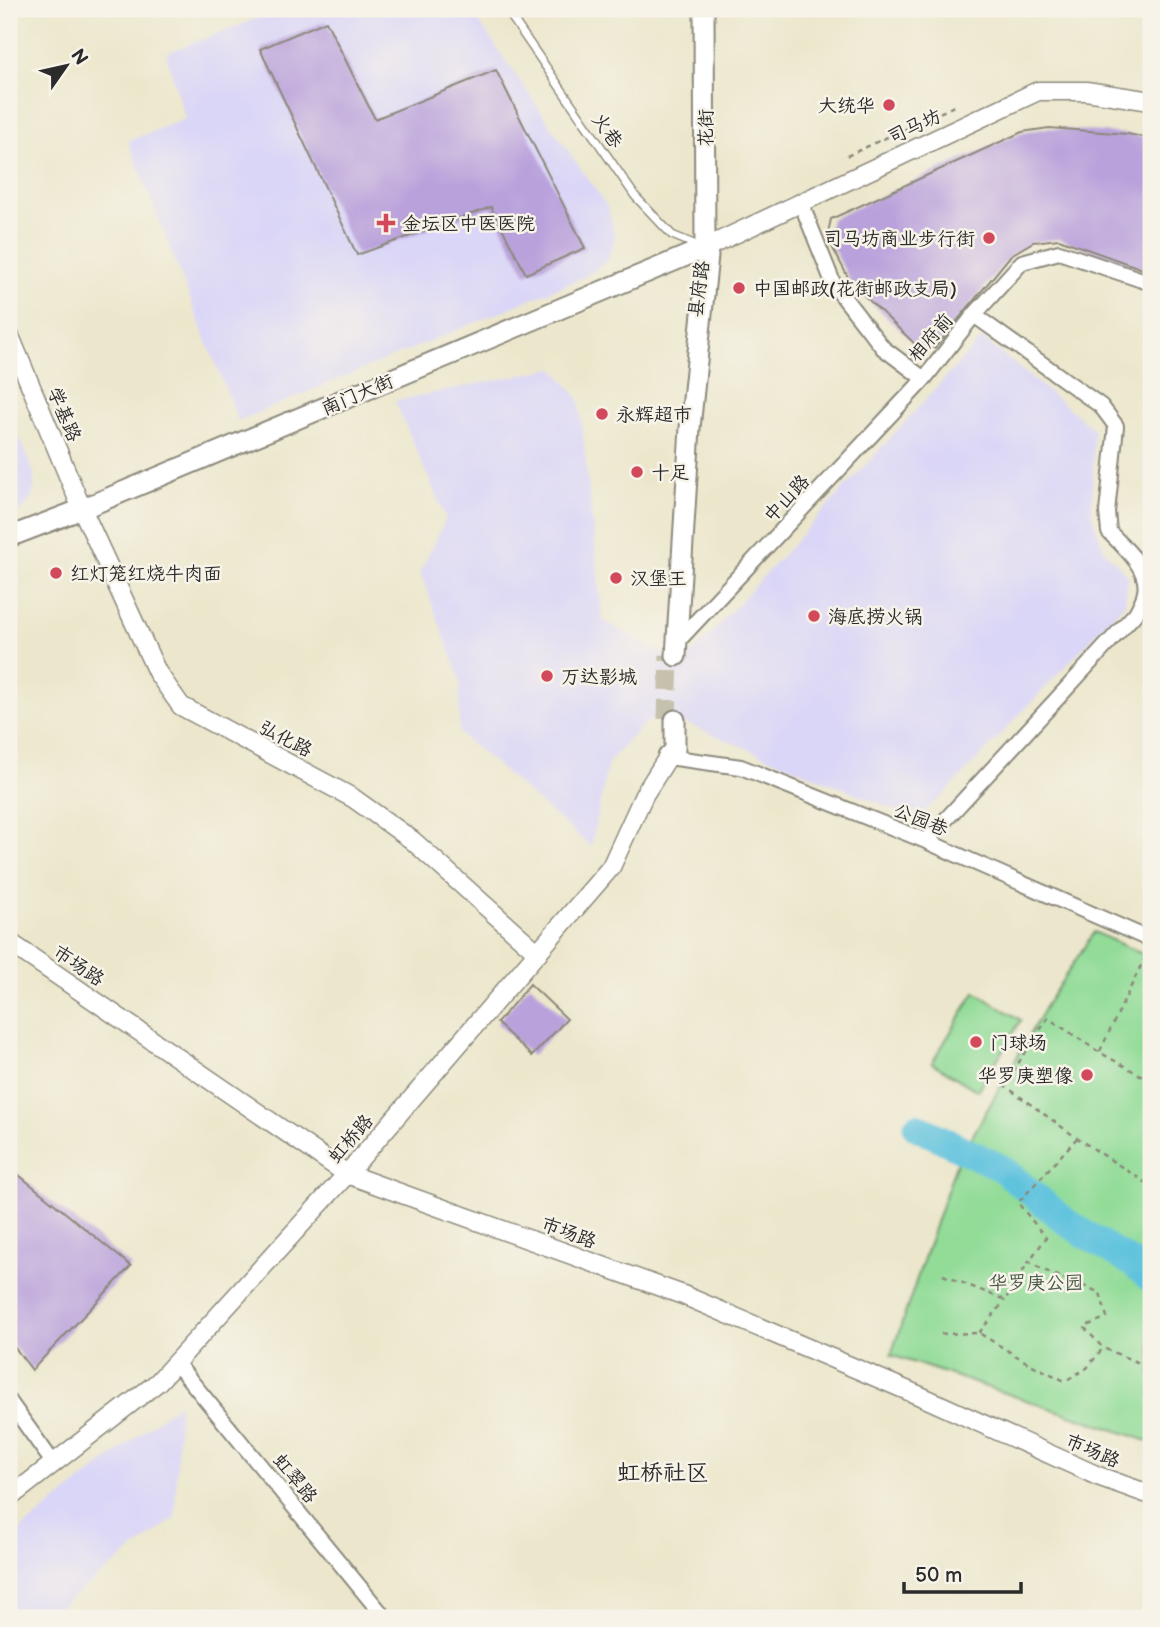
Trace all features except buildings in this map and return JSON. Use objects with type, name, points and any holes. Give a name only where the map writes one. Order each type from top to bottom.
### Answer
[{"type":"main road","name":"花街","points":[[704,9],[705,248]]},
{"type":"main road","name":"南门大街","points":[[9,537],[82,509],[705,248]]},
{"type":"main road","name":"县府路","points":[[674,651],[681,431],[700,260],[705,248]]},
{"type":"main road","points":[[668,757],[666,747],[671,719]]},
{"type":"street","name":"司马坊","points":[[705,248],[1038,91],[1086,91],[1151,101]]},
{"type":"street","name":"相府前","points":[[801,203],[834,285],[883,348],[924,379],[974,315],[1022,262],[1059,252],[1151,283]]},
{"type":"street","points":[[926,841],[1136,613],[1148,592],[1144,575],[1126,549],[1109,532],[1107,512],[1116,426],[1101,407],[974,315]]},
{"type":"street","name":"学基路","points":[[9,334],[82,509]]},
{"type":"street","name":"中山路","points":[[674,651],[924,379]]},
{"type":"street","name":"弘化路","points":[[82,509],[157,672],[181,706],[354,798],[412,840],[538,953]]},
{"type":"street","name":"虹桥路","points":[[9,1498],[158,1382],[347,1174],[611,867],[644,795],[668,757]]},
{"type":"street","name":"公园巷","points":[[668,757],[741,767],[926,841],[1151,942]]},
{"type":"street","name":"市场路","points":[[9,942],[347,1174],[683,1295],[925,1398],[1098,1476],[1151,1495]]},
{"type":"street","name":"虹翠路","points":[[176,1363],[385,1618]]},
{"type":"street","points":[[9,1401],[54,1464]]},
{"type":"lane","name":"火巷","points":[[506,9],[635,196],[672,235],[705,248]]},
{"type":"path","points":[[904,130],[956,105]]},
{"type":"path","points":[[847,156],[896,134]]},
{"type":"path","points":[[1099,1052],[1151,942]]},
{"type":"path","points":[[1151,1081],[1099,1052],[1048,1018],[1004,1085],[1077,1138],[1151,1186]]},
{"type":"path","points":[[979,1333],[1005,1300],[1046,1238],[1018,1203],[1077,1138]]},
{"type":"path","points":[[1029,1261],[1046,1273],[1077,1281],[1100,1293],[1107,1317],[1084,1327],[1102,1348],[1151,1368]]},
{"type":"path","points":[[943,1275],[1005,1300]]},
{"type":"path","points":[[941,1334],[979,1333],[1028,1363],[1065,1381],[1087,1368],[1102,1348]]},
{"type":"shaded area","name":"金坛区中医医院","points":[[283,9],[470,9],[608,208],[615,237],[607,262],[584,277],[238,421],[128,141],[185,119],[166,53]]},
{"type":"shaded area","points":[[982,338],[1094,429],[1092,516],[1105,551],[1128,576],[1125,603],[944,795],[922,813],[896,810],[677,720],[658,718],[646,722],[608,763],[591,847],[459,733],[460,678],[420,572],[446,518],[395,401],[554,368],[579,399],[603,620],[659,652],[683,656],[694,652]]},
{"type":"shaded area","points":[[9,412],[34,473],[34,484],[32,498],[22,510],[9,517]]},
{"type":"shaded area","points":[[179,1403],[175,1518],[45,1618],[9,1618],[9,1539]]},
{"type":"green space","name":"华罗庚公园","points":[[1094,932],[1151,958],[1151,1442],[891,1355],[955,1167],[1045,1007]]},
{"type":"green space","name":"门球场","points":[[975,992],[1021,1020],[978,1091],[932,1063]]},
{"type":"waterway","points":[[917,1127],[1001,1168],[1069,1224],[1135,1265],[1151,1279]]},
{"type":"tunnel","points":[[667,719],[669,655]]},
{"type":"place","name":"大统华","points":[[889,105]]},
{"type":"place","name":"金坛区中医医院","points":[[386,223]]},
{"type":"place","name":"司马坊商业步行街","points":[[989,238]]},
{"type":"place","name":"中国邮政(花街邮政支局)","points":[[739,288]]},
{"type":"place","name":"永辉超市","points":[[602,414]]},
{"type":"place","name":"十足","points":[[637,472]]},
{"type":"place","name":"红灯笼红烧牛肉面","points":[[56,573]]},
{"type":"place","name":"汉堡王","points":[[616,578]]},
{"type":"place","name":"海底捞火锅","points":[[814,616]]},
{"type":"place","name":"万达影城","points":[[547,676]]},
{"type":"place","name":"门球场","points":[[976,1042]]},
{"type":"place","name":"华罗庚塑像","points":[[1087,1075]]},
{"type":"district","name":"虹桥社区","points":[[663,1472]]}]
